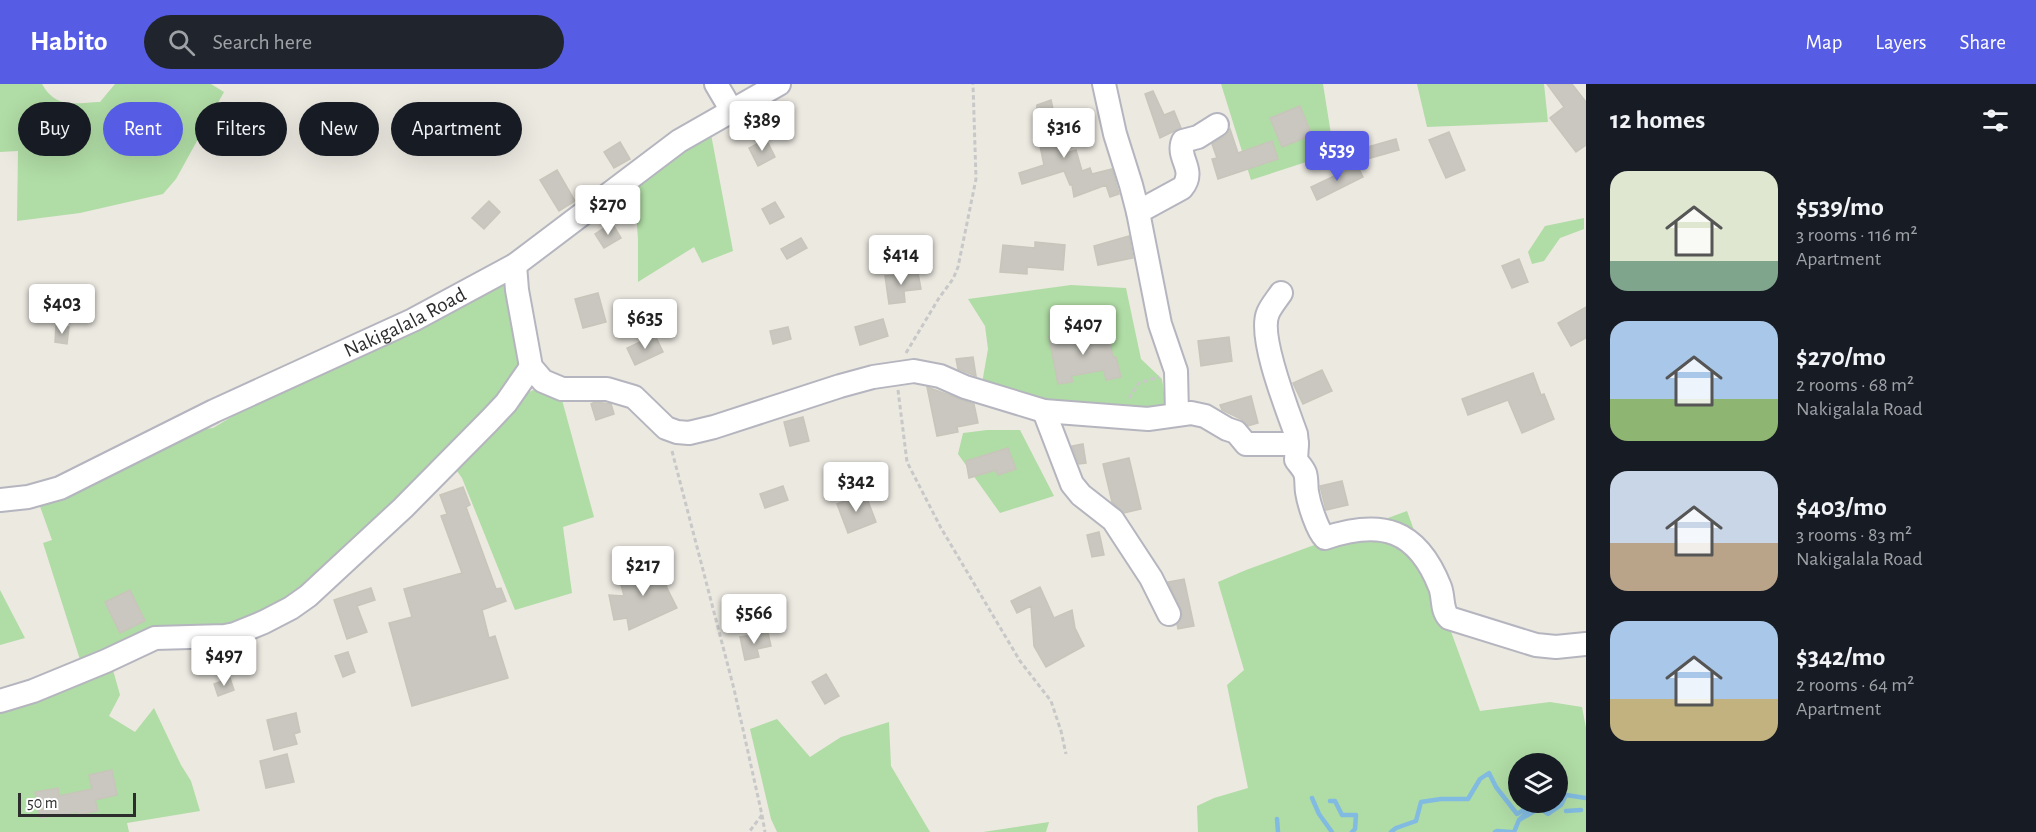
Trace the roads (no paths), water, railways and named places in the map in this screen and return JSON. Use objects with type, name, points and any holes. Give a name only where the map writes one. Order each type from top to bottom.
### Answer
[{"type":"street","points":[[716,84],[732,111]]},
{"type":"street","name":"Nakigalala Road","points":[[0,500],[27,497],[60,488],[214,411],[413,320],[515,264],[679,141],[779,84]]},
{"type":"street","points":[[1104,84],[1115,134],[1131,185],[1160,324],[1176,371],[1177,414]]},
{"type":"street","points":[[1137,212],[1182,188],[1189,175],[1181,147],[1183,141],[1198,137],[1217,125]]},
{"type":"street","points":[[515,264],[517,290],[531,367],[543,381],[562,389],[607,389],[633,397],[666,428],[677,432],[689,433],[714,427],[873,377],[914,371],[940,376],[965,387],[1044,411],[1148,419],[1191,413],[1205,416],[1236,432],[1246,444],[1297,444]]},
{"type":"street","points":[[1281,293],[1267,314],[1266,328],[1270,359],[1296,434],[1296,460],[1304,471],[1316,525],[1325,538],[1346,531],[1368,529],[1403,536],[1416,545],[1430,566],[1440,588],[1444,613],[1449,618],[1536,645],[1557,647],[1586,644]]},
{"type":"street","points":[[0,701],[44,687],[155,638],[225,636],[264,622],[291,608],[308,596],[410,500],[506,403],[531,367]]},
{"type":"street","points":[[1044,411],[1072,484],[1081,495],[1113,519],[1151,578],[1169,614]]},
{"type":"waterway","points":[[1391,832],[1416,821],[1421,802],[1468,799],[1480,779],[1489,773],[1496,787],[1517,814],[1534,804],[1548,814],[1561,805],[1566,795],[1586,798]]},
{"type":"waterway","points":[[1312,798],[1319,814],[1332,832]]},
{"type":"waterway","points":[[1330,801],[1335,801],[1342,815],[1356,815],[1355,829],[1352,832]]},
{"type":"waterway","points":[[1568,811],[1581,810]]},
{"type":"waterway","points":[[1519,820],[1527,813]]},
{"type":"waterway","points":[[1514,832],[1519,820],[1531,813]]},
{"type":"waterway","points":[[1277,819],[1278,832]]},
{"type":"waterway","points":[[1495,832],[1511,832]]}]
